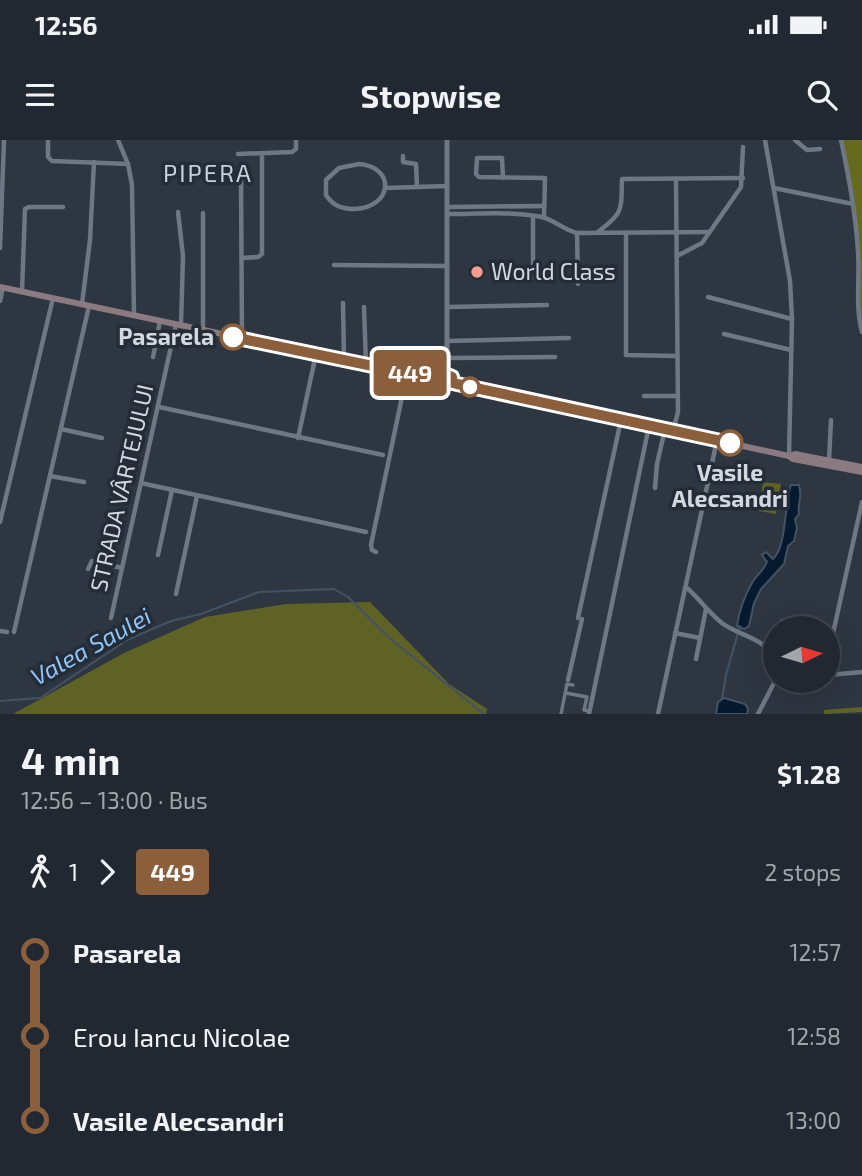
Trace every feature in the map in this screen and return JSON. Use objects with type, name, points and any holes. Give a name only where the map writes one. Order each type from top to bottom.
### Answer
[{"type":"main road","points":[[1,287],[366,365],[407,373],[452,377],[453,383]]},
{"type":"main road","points":[[444,377],[442,385],[449,387],[453,383]]},
{"type":"main road","points":[[453,383],[793,459],[862,468]]},
{"type":"main road","points":[[789,456],[795,454],[862,468]]},
{"type":"street","points":[[0,248],[1,163],[4,140]]},
{"type":"street","points":[[48,140],[48,157],[52,161],[128,163]]},
{"type":"street","points":[[118,140],[128,163],[133,199],[134,315]]},
{"type":"street","points":[[238,154],[292,152],[296,149],[296,140]]},
{"type":"street","points":[[444,377],[447,358],[447,140]]},
{"type":"street","points":[[765,140],[789,269],[792,319],[789,456]]},
{"type":"street","points":[[795,140],[807,150],[820,149]]},
{"type":"street","points":[[841,140],[853,204],[859,272],[858,308],[862,332]]},
{"type":"street","points":[[677,256],[696,247],[741,187],[743,147]]},
{"type":"street","points":[[403,156],[403,162],[416,164],[417,187]]},
{"type":"street","points":[[242,258],[258,257],[262,254],[262,157]]},
{"type":"street","points":[[503,178],[502,158],[477,158],[478,177],[503,178],[545,178],[544,217]]},
{"type":"street","points":[[0,631],[10,632],[61,429],[86,305],[94,162]]},
{"type":"street","points":[[359,164],[378,171],[385,188],[381,199],[372,206],[344,209],[329,200],[325,185],[328,176],[335,170],[359,164]]},
{"type":"street","points":[[596,233],[619,215],[622,179],[743,178]]},
{"type":"street","points":[[241,179],[242,338]]},
{"type":"street","points":[[673,431],[673,412],[677,398],[676,179]]},
{"type":"street","points":[[385,188],[447,186]]},
{"type":"street","points":[[774,188],[853,204]]},
{"type":"street","points":[[448,207],[544,206]]},
{"type":"street","points":[[22,291],[25,209],[64,208]]},
{"type":"street","name":"STRADA VÂRTEJULUI","points":[[111,618],[178,325],[183,256],[178,212]]},
{"type":"street","points":[[203,213],[203,330]]},
{"type":"street","points":[[448,214],[518,214],[544,217],[563,229],[577,233],[709,232]]},
{"type":"street","points":[[533,216],[533,278]]},
{"type":"street","points":[[577,233],[578,284]]},
{"type":"street","points":[[625,233],[626,355],[677,356]]},
{"type":"street","points":[[334,265],[447,266]]},
{"type":"street","points":[[0,302],[1,287]]},
{"type":"street","points":[[708,297],[792,319]]},
{"type":"street","points":[[0,522],[53,298]]},
{"type":"street","points":[[344,303],[344,360]]},
{"type":"street","points":[[447,307],[547,305]]},
{"type":"street","points":[[364,307],[366,365]]},
{"type":"street","points":[[153,357],[160,321]]},
{"type":"street","points":[[724,334],[792,350]]},
{"type":"street","points":[[447,341],[569,338]]},
{"type":"street","points":[[298,438],[316,354]]},
{"type":"street","points":[[447,358],[555,357]]},
{"type":"street","points":[[376,552],[371,545],[407,373]]},
{"type":"street","points":[[645,396],[677,398]]},
{"type":"street","points":[[159,407],[383,455]]},
{"type":"street","points":[[568,680],[621,420]]},
{"type":"street","points":[[829,461],[831,420]]},
{"type":"street","points":[[566,692],[587,696],[584,710],[589,713],[649,426]]},
{"type":"street","points":[[61,429],[102,438]]},
{"type":"street","points":[[655,488],[665,429]]},
{"type":"street","points":[[658,714],[717,440]]},
{"type":"street","points":[[50,475],[84,482]]},
{"type":"street","points":[[141,483],[366,532]]},
{"type":"street","points":[[158,555],[172,490]]},
{"type":"street","points":[[176,594],[197,496]]},
{"type":"street","points":[[837,616],[862,502]]},
{"type":"street","points":[[88,569],[92,561],[122,568]]},
{"type":"street","points":[[686,586],[722,623],[763,646]]},
{"type":"street","points":[[696,659],[706,608]]},
{"type":"street","points":[[675,633],[700,638]]},
{"type":"street","points":[[840,674],[862,672]]},
{"type":"street","points":[[561,714],[567,684],[573,685]]},
{"type":"street","points":[[758,714],[769,693]]},
{"type":"green space","points":[[763,482],[781,484],[776,514],[759,511]]},
{"type":"green space","points":[[370,602],[449,684],[487,709],[486,714],[13,714],[124,653],[205,617],[286,604]]},
{"type":"green space","points":[[862,707],[862,712],[824,714],[824,710]]},
{"type":"shaded area","points":[[842,140],[862,140],[862,332],[859,322],[857,231]]},
{"type":"water","points":[[791,485],[799,485],[800,493],[794,541],[788,546],[784,564],[761,589],[754,603],[749,626],[744,629],[737,626],[741,608],[753,581],[767,562],[762,555],[766,552],[773,559],[778,553]]},
{"type":"water","points":[[724,698],[745,704],[747,714],[716,714],[718,702]]},
{"type":"waterway","name":"Valea Saulei","points":[[0,701],[40,698],[127,640],[171,621],[201,614],[259,592],[334,589],[348,597],[388,637],[484,714]]},
{"type":"waterway","name":"Valea Saulei","points":[[722,699],[740,626]]},
{"type":"bus line","name":"449","points":[[233,337],[440,380],[447,375],[457,384],[730,443]]},
{"type":"place","name":"World Class","points":[[477,272]]},
{"type":"place","name":"Pasarela","points":[[233,337]]},
{"type":"place","name":"Vasile Alecsandri","points":[[730,443]]},
{"type":"district","name":"PIPERA","points":[[208,174]]}]
